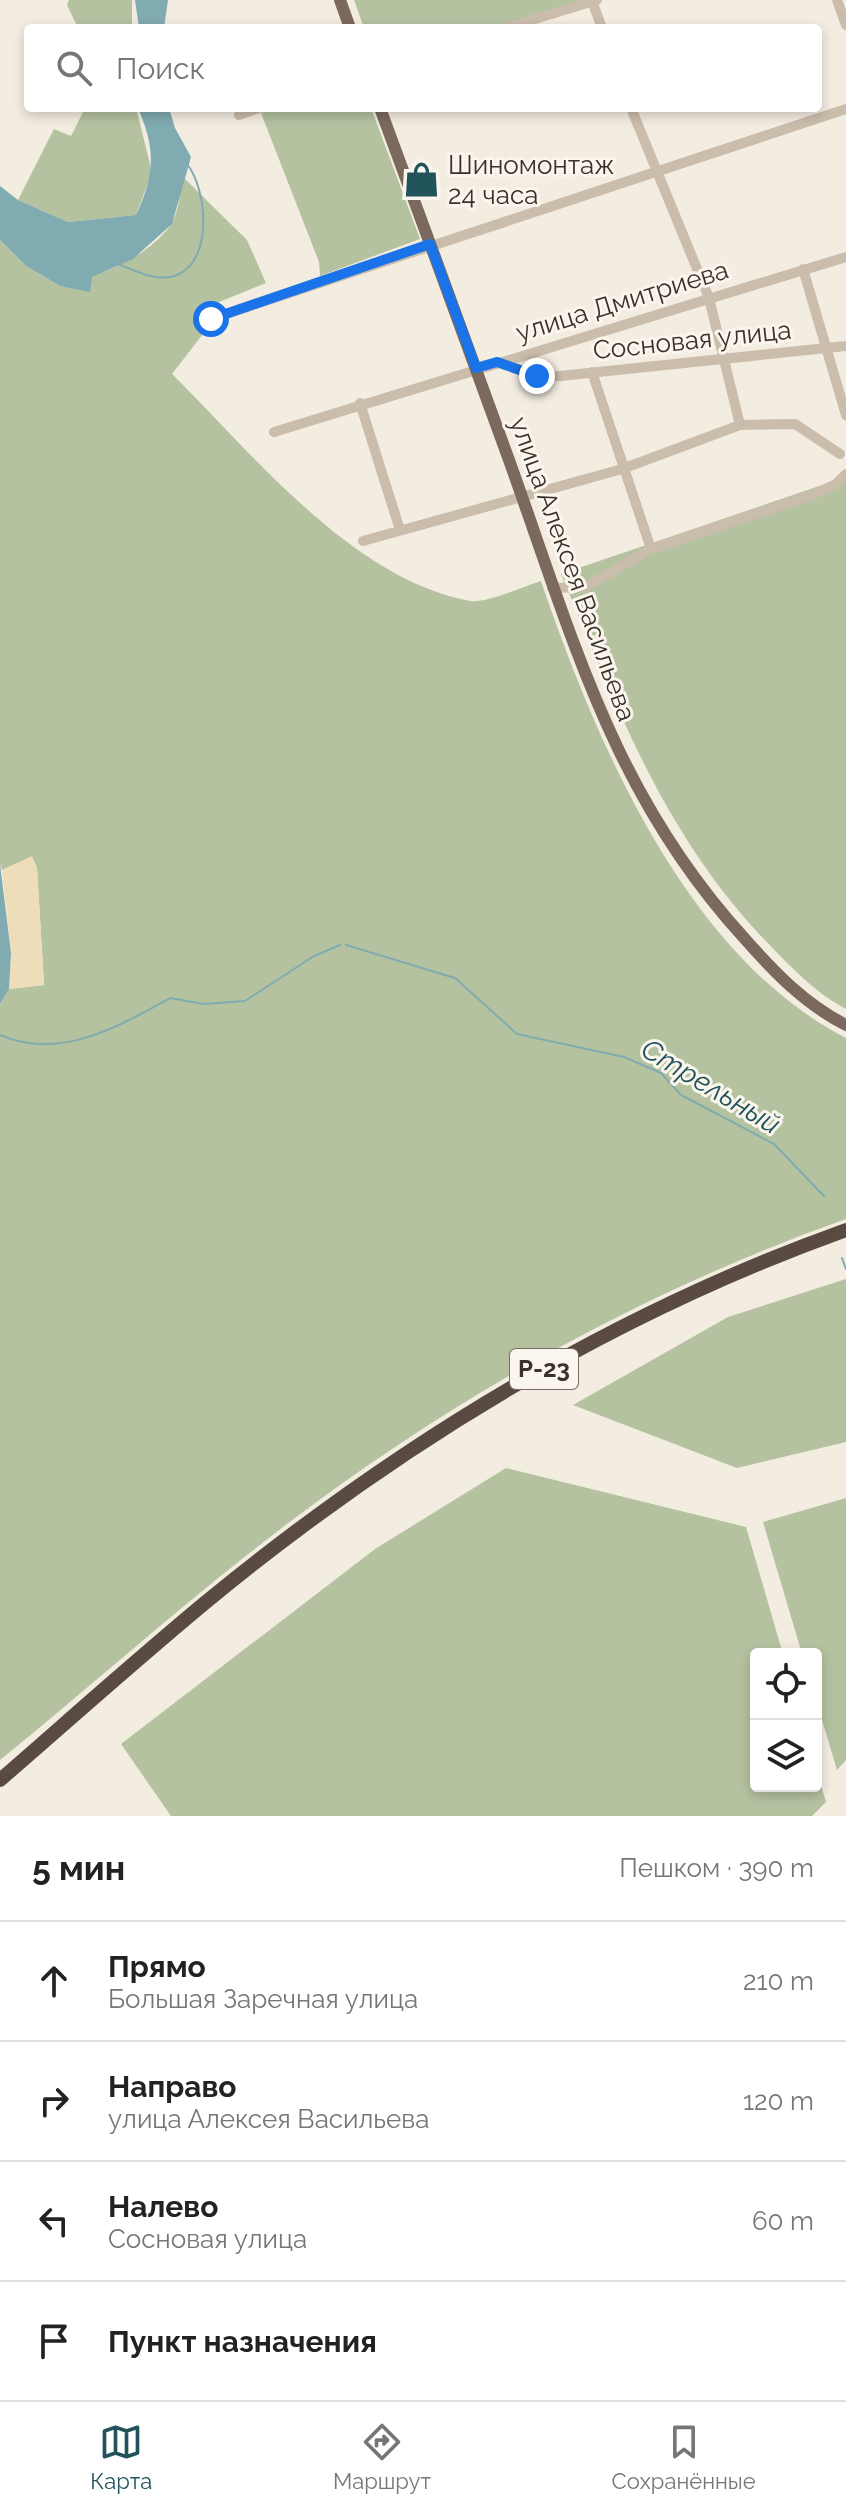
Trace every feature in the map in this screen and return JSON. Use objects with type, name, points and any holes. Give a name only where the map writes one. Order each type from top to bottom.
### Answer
[{"type":"highway","name":"Р-23","points":[[0,1780],[215,1595],[322,1513],[416,1448],[508,1390],[619,1327],[691,1292],[842,1232]]},
{"type":"main road","points":[[340,0],[349,24]]},
{"type":"main road","name":"улица Алексея Васильева","points":[[381,112],[596,706],[646,803],[679,856],[728,920],[808,1002],[846,1025]]},
{"type":"street","points":[[837,0],[846,25]]},
{"type":"street","points":[[519,24],[595,1],[601,24]]},
{"type":"street","points":[[211,319],[430,244],[846,109]]},
{"type":"street","points":[[239,115],[248,112]]},
{"type":"street","points":[[632,112],[709,298],[740,425]]},
{"type":"street","name":"улица Дмитриева","points":[[274,432],[360,403],[846,257]]},
{"type":"street","points":[[803,269],[846,415]]},
{"type":"street","name":"Сосновая улица","points":[[497,362],[537,376],[846,346]]},
{"type":"street","points":[[592,372],[651,549]]},
{"type":"street","points":[[360,403],[400,530]]},
{"type":"street","points":[[363,541],[622,469],[740,425],[795,424],[843,452],[838,464],[846,473],[836,484],[812,495],[651,549],[585,587],[552,588]]},
{"type":"green space","points":[[69,0],[132,0],[132,24],[76,24],[67,5]]},
{"type":"green space","points":[[354,0],[584,0],[508,24],[363,24]]},
{"type":"green space","points":[[83,112],[137,112],[152,172],[136,215],[68,222],[18,200],[54,129],[71,136]]},
{"type":"green space","points":[[372,112],[420,239],[320,276],[319,262],[261,113]]},
{"type":"green space","points":[[183,177],[247,240],[266,283],[197,311],[206,330],[172,374],[308,510],[345,541],[385,568],[427,588],[470,601],[495,597],[541,581],[589,709],[619,775],[654,839],[694,900],[739,955],[789,1001],[846,1038],[846,1219],[686,1284],[609,1321],[458,1406],[386,1453],[247,1555],[0,1760],[0,1004],[9,989],[44,985],[37,868],[32,857],[2,870],[0,864],[0,240],[26,266],[60,286],[90,277],[120,265],[159,238],[175,215]]},
{"type":"green space","points":[[846,477],[846,1009],[811,985],[769,945],[724,893],[694,851],[622,718],[561,574]]},
{"type":"green space","points":[[846,1279],[846,1442],[737,1468],[573,1405],[728,1317]]},
{"type":"green space","points":[[506,1468],[746,1527],[781,1648],[750,1648],[750,1792],[822,1792],[822,1788],[826,1802],[812,1816],[171,1816],[121,1744],[375,1549]]},
{"type":"green space","points":[[846,1498],[846,1760],[837,1770],[822,1720],[822,1648],[800,1648],[763,1522]]},
{"type":"sand","points":[[32,856],[37,868],[44,985],[9,989],[11,953],[2,870]]},
{"type":"water","points":[[135,0],[168,0],[165,24],[138,24]]},
{"type":"water","points":[[140,112],[170,112],[191,157],[172,224],[133,259],[92,277],[90,292],[60,286],[26,266],[0,240],[0,186],[18,200],[68,222],[136,215],[150,174],[150,150]]},
{"type":"water","points":[[0,864],[11,953],[9,989],[0,1004]]},
{"type":"waterway","points":[[118,264],[164,278],[179,274],[190,266],[202,239],[203,222],[199,189],[187,164]]},
{"type":"waterway","name":"Стрельный","points":[[0,1035],[22,1042],[66,1042],[109,1029],[170,998],[204,1004],[245,1001],[314,956],[340,945]]},
{"type":"waterway","name":"Стрельный","points":[[346,945],[455,978],[517,1034],[624,1057],[661,1073],[681,1095],[774,1144],[824,1196]]},
{"type":"waterway","name":"Стрельный","points":[[842,1258],[846,1269]]},
{"type":"place","name":"Шиномонтаж 24 часа","points":[[422,180]]},
{"type":"route","points":[[211,319],[430,244],[476,368],[497,362],[537,376]]}]
